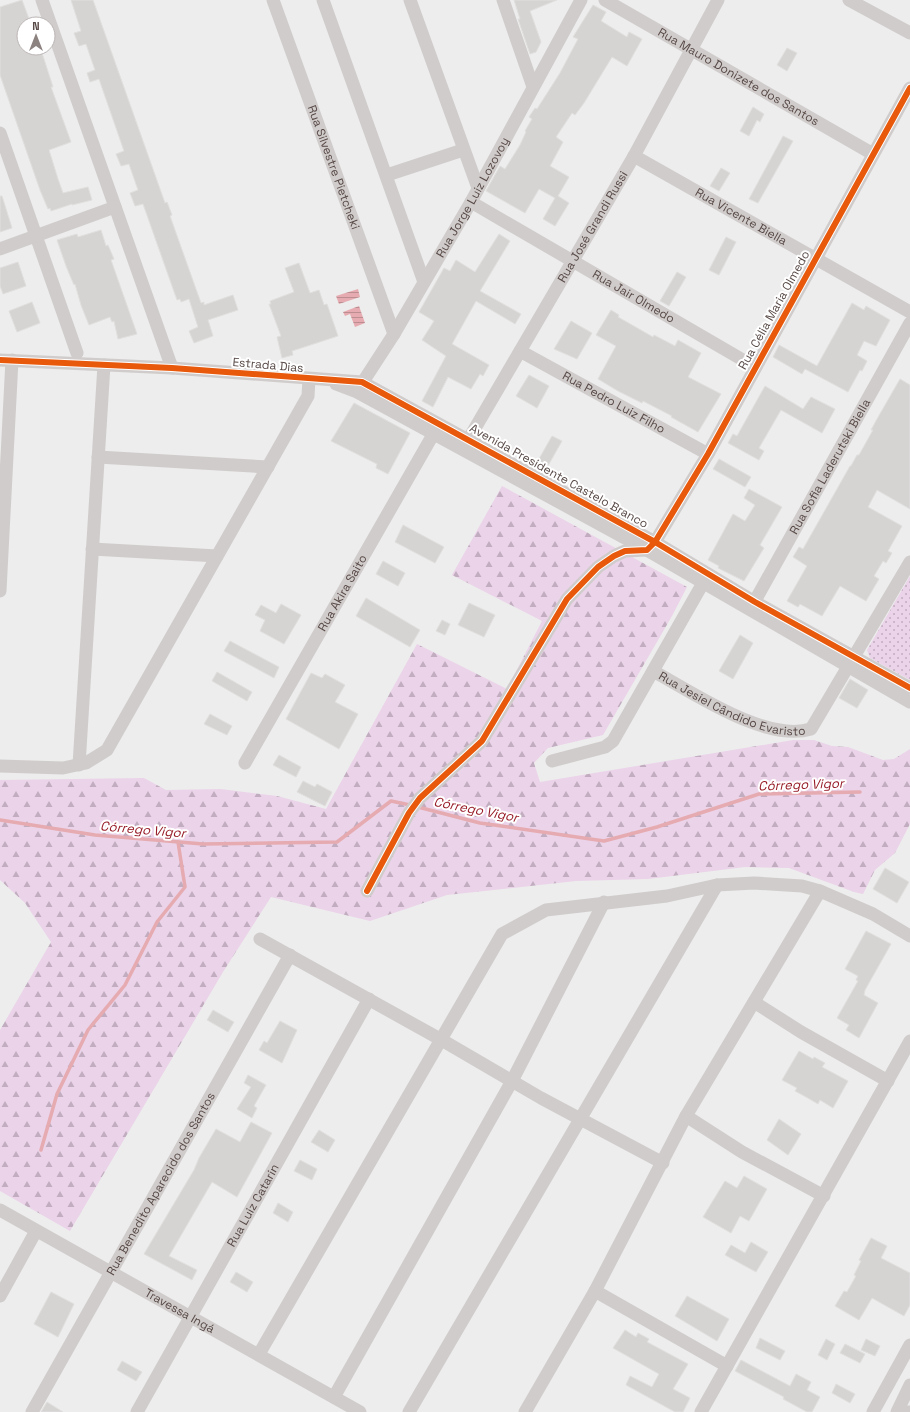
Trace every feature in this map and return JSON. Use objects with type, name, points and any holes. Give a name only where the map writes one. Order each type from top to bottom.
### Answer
[{"type":"street","points":[[0,591],[6,360],[79,359],[104,365],[172,368],[42,0]]},
{"type":"street","name":"Rua Silvestre Pietcheki","points":[[273,0],[394,334]]},
{"type":"street","points":[[323,0],[387,175],[424,282]]},
{"type":"street","points":[[410,0],[478,188]]},
{"type":"street","points":[[503,0],[533,87]]},
{"type":"street","name":"Rua Jorge Luiz Lozovoy","points":[[360,387],[394,334],[471,202],[581,0]]},
{"type":"street","name":"Rua Mauro Donizete dos Santos","points":[[605,0],[873,154]]},
{"type":"street","name":"Rua José Grandi Russi","points":[[466,445],[572,259],[634,156],[718,0]]},
{"type":"street","points":[[849,0],[910,33]]},
{"type":"street","name":"Rua Célia Maria Olmedo","points":[[651,546],[708,454],[910,88]]},
{"type":"street","points":[[0,134],[79,359]]},
{"type":"street","points":[[387,175],[463,150]]},
{"type":"street","name":"Rua Vicente Biella","points":[[634,156],[817,258],[910,312]]},
{"type":"street","name":"Rua Jair Olmedo","points":[[471,202],[572,259],[755,367]]},
{"type":"street","points":[[0,249],[115,207]]},
{"type":"street","name":"Rua Sofia Laderutski Biella","points":[[753,606],[910,323]]},
{"type":"street","name":"Rua Pedro Luiz Filho","points":[[520,351],[708,454]]},
{"type":"street","points":[[79,765],[104,365]]},
{"type":"street","name":"Estrada Dias","points":[[172,368],[309,379],[360,387]]},
{"type":"street","points":[[0,766],[63,768],[86,763],[107,750],[308,396],[309,379]]},
{"type":"street","name":"Avenida Presidente Castelo Branco","points":[[360,387],[651,546],[851,662],[910,702]]},
{"type":"street","name":"Rua Akira Saito","points":[[245,763],[436,429]]},
{"type":"street","points":[[98,457],[268,466]]},
{"type":"street","points":[[367,891],[409,813],[420,798],[482,741],[567,599],[598,567],[614,556],[625,551],[651,546]]},
{"type":"street","name":"Avenida Presidente Castelo Branco","points":[[651,546],[703,583],[753,606]]},
{"type":"street","points":[[92,549],[217,556]]},
{"type":"street","name":"Rua Jesiel Cândido Evaristo","points":[[653,671],[750,722],[790,732],[811,729],[910,562]]},
{"type":"street","points":[[552,761],[605,747],[613,741],[703,583]]},
{"type":"street","name":"Avenida Presidente Castelo Branco","points":[[851,662],[910,688]]},
{"type":"street","points":[[259,1354],[502,934],[546,910],[604,902],[667,896],[717,885],[768,884],[802,886],[820,891],[873,914],[910,936]]},
{"type":"street","points":[[409,1412],[717,885]]},
{"type":"street","points":[[530,1410],[663,1163],[686,1116],[820,891]]},
{"type":"street","points":[[334,1397],[512,1081],[604,902]]},
{"type":"street","points":[[260,939],[440,1039],[512,1081],[663,1163]]},
{"type":"street","name":"Rua Benedito Aparecido dos Santos","points":[[32,1412],[290,955]]},
{"type":"street","name":"Rua Luiz Catarin","points":[[137,1412],[369,1000]]},
{"type":"street","points":[[754,1002],[801,1032],[888,1081]]},
{"type":"street","points":[[701,1412],[910,1041]]},
{"type":"street","points":[[686,1116],[742,1152],[824,1196]]},
{"type":"street","name":"Travessa Ingá","points":[[0,1210],[360,1412]]},
{"type":"street","points":[[0,1296],[36,1231]]},
{"type":"street","points":[[595,1291],[726,1366]]},
{"type":"street","points":[[878,1411],[888,1384],[910,1346]]},
{"type":"street","points":[[888,1384],[909,1387],[897,1412]]},
{"type":"green space","points":[[502,486],[687,587],[672,616],[603,735],[548,748],[534,763],[540,782],[793,740],[814,740],[832,746],[848,747],[883,760],[894,759],[910,749],[910,824],[895,853],[875,870],[863,894],[789,868],[745,867],[648,879],[576,881],[447,895],[370,921],[271,897],[223,972],[70,1231],[0,1191],[0,1030],[51,942],[25,903],[0,880],[0,780],[144,778],[166,790],[221,789],[277,796],[326,809],[417,644],[507,689],[542,621],[452,575]]},
{"type":"green space","points":[[910,576],[910,680],[870,658],[867,650]]},
{"type":"shaded area","points":[[358,289],[360,297],[339,304],[336,296]]},
{"type":"shaded area","points":[[359,306],[365,323],[355,327],[350,314],[345,316],[343,312]]},
{"type":"building","points":[[22,0],[28,16],[16,16],[16,56],[43,56],[53,87],[51,87],[71,142],[49,150],[63,193],[88,187],[92,200],[72,204],[51,211],[50,208],[48,209],[0,75],[0,7]]},
{"type":"building","points":[[71,0],[93,0],[165,203],[167,202],[172,215],[170,216],[201,303],[204,302],[204,305],[233,295],[238,310],[208,320],[213,336],[194,343],[189,331],[198,327],[189,299],[181,302],[180,299],[177,300],[143,204],[135,206],[130,193],[138,190],[129,164],[121,166],[116,154],[124,151],[99,79],[90,82],[87,73],[95,70],[86,44],[79,46],[74,33],[81,31]]},
{"type":"building","points":[[514,0],[557,0],[530,11],[541,42],[536,52],[530,54],[518,19],[520,19]]},
{"type":"building","points":[[593,5],[606,12],[601,21],[627,37],[629,32],[642,39],[627,66],[612,57],[584,103],[575,115],[572,113],[556,137],[563,142],[550,166],[569,177],[558,196],[569,203],[555,226],[543,219],[555,198],[539,189],[525,213],[486,191],[500,166],[505,169],[520,145],[526,132],[525,131],[532,119],[529,117],[535,108],[537,109],[560,73],[578,39],[573,37]]},
{"type":"building","points":[[787,48],[797,53],[787,71],[777,65]]},
{"type":"building","points":[[753,107],[764,114],[760,122],[757,120],[749,136],[740,131]]},
{"type":"building","points":[[783,136],[793,141],[758,203],[749,199]]},
{"type":"building","points":[[721,168],[730,173],[719,191],[710,186]]},
{"type":"building","points":[[0,196],[2,196],[12,228],[0,232]]},
{"type":"building","points":[[101,230],[106,246],[108,245],[114,259],[111,260],[137,334],[118,339],[114,321],[112,322],[110,317],[89,325],[75,284],[74,285],[66,266],[57,240],[77,234],[78,237]]},
{"type":"building","points":[[499,234],[510,241],[480,291],[521,314],[515,324],[476,301],[452,344],[489,365],[483,376],[480,374],[471,389],[448,377],[433,407],[422,401],[446,356],[422,340],[434,321],[419,312],[444,268],[450,271],[456,260],[475,272]]},
{"type":"building","points":[[726,237],[736,242],[719,275],[709,270]]},
{"type":"building","points":[[18,262],[26,286],[3,294],[0,286],[0,268]]},
{"type":"building","points":[[299,263],[310,293],[319,290],[324,305],[327,304],[338,336],[292,351],[293,355],[282,358],[277,337],[281,336],[269,304],[271,304],[270,301],[294,292],[285,268]]},
{"type":"building","points":[[677,272],[686,277],[669,306],[660,301]]},
{"type":"building","points":[[32,302],[40,323],[17,332],[9,311]]},
{"type":"building","points":[[852,303],[864,310],[866,306],[890,320],[876,346],[864,341],[857,355],[867,361],[862,371],[860,370],[848,392],[805,369],[802,374],[773,357],[779,345],[817,366]]},
{"type":"building","points":[[611,310],[619,315],[618,317],[653,337],[654,335],[675,346],[678,340],[701,353],[688,377],[721,394],[698,432],[671,417],[672,416],[643,401],[642,403],[618,391],[598,379],[616,346],[596,335]]},
{"type":"building","points":[[571,321],[592,333],[577,359],[554,349]]},
{"type":"building","points":[[529,375],[549,386],[537,408],[516,396]]},
{"type":"building","points":[[900,379],[910,385],[910,509],[877,490],[868,507],[902,526],[888,551],[892,553],[886,563],[883,561],[874,576],[879,579],[866,601],[840,586],[822,616],[800,604],[798,607],[787,601],[807,566],[793,557],[799,547],[803,549],[850,466],[857,455],[859,455],[873,430],[871,430]]},
{"type":"building","points":[[765,386],[803,409],[811,397],[835,409],[822,433],[781,410],[759,448],[764,451],[759,460],[728,443],[733,434],[737,436]]},
{"type":"building","points":[[354,403],[410,433],[388,474],[376,468],[377,464],[331,441]]},
{"type":"building","points":[[552,436],[562,441],[545,471],[535,466]]},
{"type":"building","points":[[719,459],[751,477],[745,487],[713,469]]},
{"type":"building","points":[[749,489],[782,507],[760,545],[764,548],[744,581],[718,568],[719,566],[708,560],[733,514],[745,521],[755,505],[744,498]]},
{"type":"building","points":[[403,525],[444,547],[435,563],[395,542]]},
{"type":"building","points":[[383,561],[405,573],[398,586],[376,574]]},
{"type":"building","points":[[366,598],[420,630],[410,647],[356,616]]},
{"type":"building","points":[[469,603],[495,615],[484,637],[458,625]]},
{"type":"building","points":[[281,604],[301,615],[284,644],[260,631],[265,620],[255,615],[261,605],[276,613]]},
{"type":"building","points":[[442,620],[450,624],[445,635],[436,631]]},
{"type":"building","points":[[740,635],[753,643],[733,679],[719,671]]},
{"type":"building","points":[[230,641],[279,667],[274,678],[224,651]]},
{"type":"building","points":[[217,672],[252,692],[247,701],[212,681]]},
{"type":"building","points":[[311,673],[322,678],[325,674],[345,685],[335,702],[358,714],[339,749],[286,719]]},
{"type":"building","points":[[850,679],[868,690],[857,708],[839,698]]},
{"type":"building","points":[[210,714],[232,726],[227,735],[204,724]]},
{"type":"building","points":[[279,755],[301,767],[296,777],[273,765]]},
{"type":"building","points":[[303,781],[315,787],[317,784],[332,792],[325,806],[297,792]]},
{"type":"building","points":[[885,868],[909,882],[897,903],[873,889]]},
{"type":"building","points":[[866,931],[891,944],[865,990],[864,995],[878,1003],[859,1038],[846,1030],[849,1025],[837,1018],[858,981],[856,980],[858,976],[845,969]]},
{"type":"building","points":[[213,1010],[234,1022],[228,1032],[207,1020]]},
{"type":"building","points":[[280,1021],[297,1030],[282,1063],[259,1050],[264,1041],[267,1043]]},
{"type":"building","points":[[799,1051],[813,1059],[814,1057],[825,1063],[822,1067],[848,1081],[833,1108],[820,1100],[818,1104],[795,1091],[797,1088],[782,1080]]},
{"type":"building","points":[[248,1075],[266,1085],[254,1106],[257,1108],[252,1118],[237,1109],[251,1087],[244,1083]]},
{"type":"building","points":[[779,1119],[801,1134],[788,1155],[767,1140]]},
{"type":"building","points":[[251,1122],[272,1133],[237,1197],[212,1182],[169,1256],[197,1270],[192,1280],[144,1254],[194,1170],[199,1158],[216,1129],[240,1142]]},
{"type":"building","points":[[319,1130],[335,1140],[328,1152],[311,1142]]},
{"type":"building","points":[[300,1160],[317,1169],[312,1180],[294,1171]]},
{"type":"building","points":[[744,1176],[767,1189],[749,1221],[740,1216],[731,1233],[703,1217],[725,1181],[737,1188]]},
{"type":"building","points":[[278,1203],[293,1212],[288,1222],[273,1213]]},
{"type":"building","points":[[871,1238],[887,1246],[881,1258],[910,1273],[910,1305],[904,1316],[872,1298],[859,1320],[835,1306],[844,1291],[847,1292],[856,1276],[854,1275],[861,1261],[859,1260]]},
{"type":"building","points":[[751,1242],[768,1252],[756,1272],[725,1255],[731,1245],[745,1253]]},
{"type":"building","points":[[236,1272],[253,1282],[247,1292],[230,1282]]},
{"type":"building","points":[[51,1292],[74,1304],[58,1337],[34,1324]]},
{"type":"building","points":[[687,1296],[729,1319],[717,1341],[675,1316]]},
{"type":"building","points":[[625,1330],[636,1337],[638,1333],[649,1339],[647,1342],[688,1364],[673,1389],[690,1398],[683,1412],[675,1412],[626,1385],[630,1376],[652,1387],[659,1374],[613,1348]]},
{"type":"building","points":[[760,1338],[785,1351],[780,1360],[756,1348]]},
{"type":"building","points":[[826,1339],[835,1344],[827,1360],[818,1355]]},
{"type":"building","points":[[866,1339],[880,1346],[875,1356],[861,1350]]},
{"type":"building","points":[[845,1344],[865,1354],[860,1363],[840,1353]]},
{"type":"building","points":[[741,1360],[790,1386],[796,1374],[811,1382],[807,1390],[820,1397],[812,1412],[807,1412],[783,1399],[784,1397],[735,1371]]},
{"type":"building","points":[[122,1361],[142,1372],[136,1381],[117,1370]]},
{"type":"building","points":[[836,1384],[855,1394],[850,1403],[832,1393]]},
{"type":"building","points":[[47,1402],[63,1412],[41,1412]]},
{"type":"waterway","name":"Córrego Vigor","points":[[418,807],[480,823],[604,841],[657,827],[759,794],[860,792]]},
{"type":"waterway","name":"Córrego Vigor","points":[[0,820],[95,835],[203,844],[337,842],[391,801],[410,805]]},
{"type":"waterway","points":[[41,1150],[57,1094],[88,1030],[125,985],[157,922],[185,887],[178,842]]},
{"type":"cycle path","points":[[367,891],[409,813],[420,798],[482,741],[567,599],[598,567],[614,556],[625,551],[647,550],[655,542],[708,454],[910,88]]},
{"type":"cycle path","points":[[0,360],[172,368],[362,382],[655,542],[755,602],[910,688]]}]
